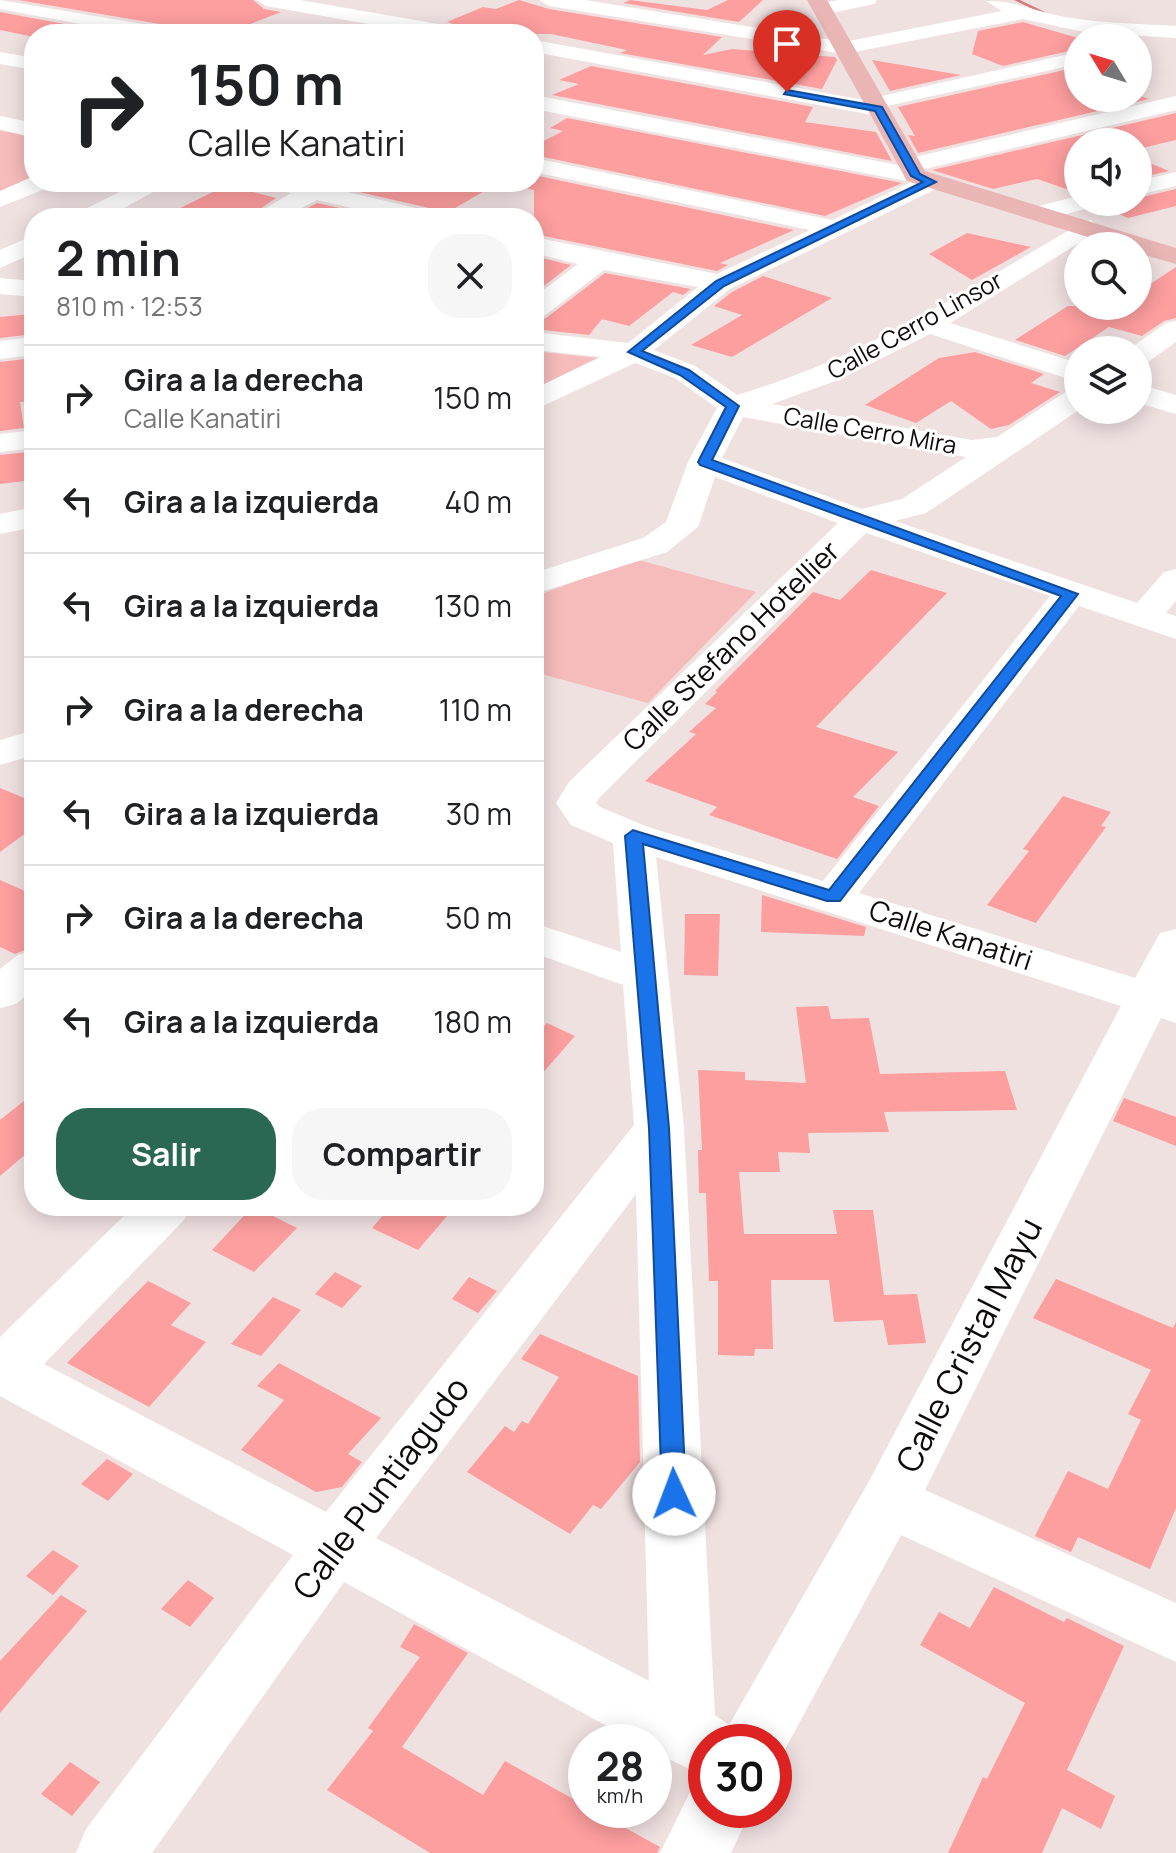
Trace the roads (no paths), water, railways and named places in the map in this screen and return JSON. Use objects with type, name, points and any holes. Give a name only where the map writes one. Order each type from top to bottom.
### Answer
[{"type":"main road","points":[[819,4],[876,106],[919,174],[1040,213],[1064,214]]},
{"type":"main road","points":[[1089,216],[1176,256]]},
{"type":"street","points":[[12,27],[82,0]]},
{"type":"street","points":[[266,0],[402,24]]},
{"type":"street","points":[[321,24],[376,0]]},
{"type":"street","points":[[549,0],[822,48],[844,48],[1022,6],[1087,27],[1176,34]]},
{"type":"street","points":[[547,68],[675,0]]},
{"type":"street","points":[[819,4],[867,0]]},
{"type":"street","points":[[994,0],[1113,20],[1176,23]]},
{"type":"street","points":[[0,3],[113,24]]},
{"type":"street","points":[[1044,9],[1073,3]]},
{"type":"street","points":[[1152,41],[1176,34]]},
{"type":"street","points":[[544,48],[876,106],[1064,61]]},
{"type":"street","points":[[0,58],[24,62]]},
{"type":"street","points":[[544,395],[592,369],[634,352],[720,283],[830,227],[919,174],[1176,103]]},
{"type":"street","points":[[544,104],[919,174]]},
{"type":"street","points":[[0,123],[24,128]]},
{"type":"street","points":[[544,167],[830,227]]},
{"type":"street","points":[[1152,185],[1176,179]]},
{"type":"street","points":[[0,200],[24,189]]},
{"type":"street","points":[[106,208],[139,192]]},
{"type":"street","points":[[282,208],[312,192]]},
{"type":"street","points":[[343,192],[395,208]]},
{"type":"street","name":"Calle Cerro Linsor","points":[[733,406],[775,396],[838,372],[926,324],[1086,216]]},
{"type":"street","points":[[544,247],[720,283]]},
{"type":"street","points":[[0,260],[24,248]]},
{"type":"street","points":[[544,302],[599,261]]},
{"type":"street","points":[[0,286],[24,288]]},
{"type":"street","points":[[926,324],[1064,368]]},
{"type":"street","points":[[1152,346],[1176,329]]},
{"type":"street","points":[[544,342],[634,352],[685,372],[733,406],[704,462],[681,527],[655,545],[544,581]]},
{"type":"street","points":[[0,350],[24,347]]},
{"type":"street","points":[[1152,397],[1176,405]]},
{"type":"street","name":"Calle Cerro Mira","points":[[733,406],[972,449],[1008,445]]},
{"type":"street","name":"Calle Stefano Hotellier","points":[[633,836],[581,813],[576,803],[583,791],[860,520],[914,506],[1064,407]]},
{"type":"street","points":[[0,443],[24,440]]},
{"type":"street","points":[[704,462],[1070,594],[1160,622],[1176,579]]},
{"type":"street","points":[[0,524],[24,519]]},
{"type":"street","points":[[833,897],[1070,594]]},
{"type":"street","points":[[0,753],[24,745]]},
{"type":"street","points":[[633,836],[659,1128],[693,1724]]},
{"type":"street","name":"Calle Kanatiri","points":[[633,836],[1162,1002]]},
{"type":"street","points":[[544,941],[647,977]]},
{"type":"street","name":"Calle Cristal Mayu","points":[[764,1724],[1162,1002],[1176,943]]},
{"type":"street","points":[[0,993],[24,973]]},
{"type":"street","name":"Calle Puntiagudo","points":[[110,1853],[334,1547],[659,1128]]},
{"type":"street","points":[[156,1216],[1,1370],[688,1736]]},
{"type":"street","points":[[889,1501],[1176,1633]]},
{"type":"street","points":[[694,1853],[707,1828]]},
{"type":"waterway","points":[[1016,0],[1045,13]]}]
